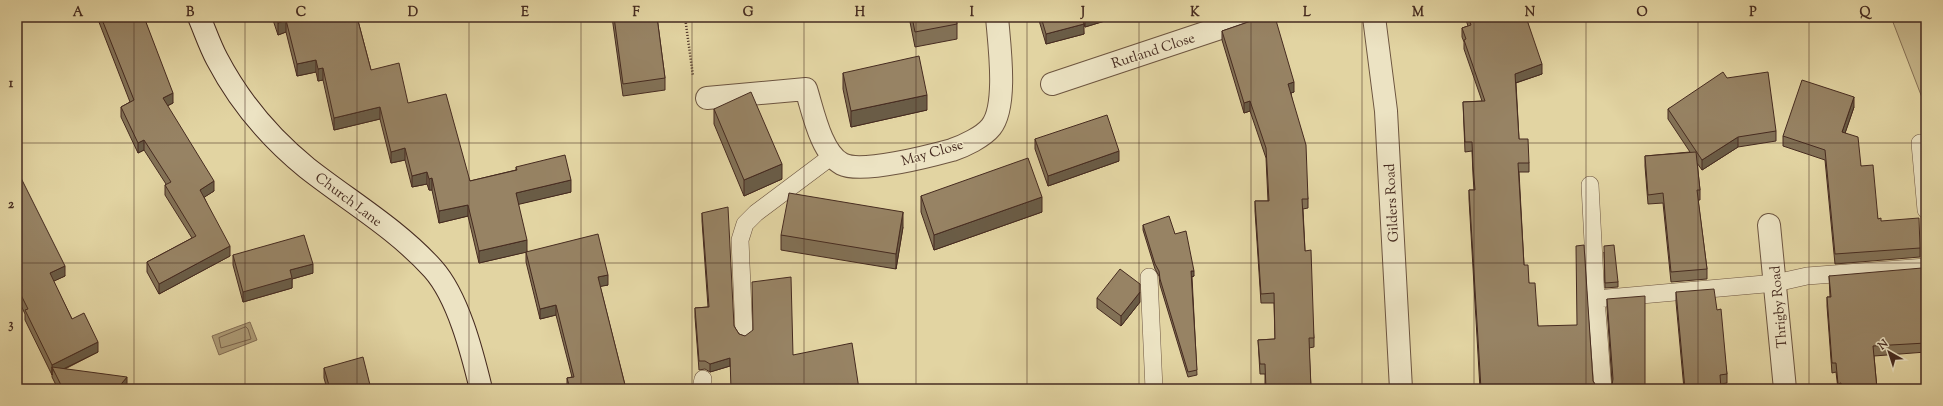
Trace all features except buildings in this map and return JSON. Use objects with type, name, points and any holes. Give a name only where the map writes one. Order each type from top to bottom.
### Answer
[{"type":"street","name":"Church Lane","points":[[199,17],[216,58],[243,102],[274,137],[306,167],[399,237],[433,269],[454,303],[481,389]]},
{"type":"street","name":"May Close","points":[[832,156],[843,164],[856,167],[887,165],[953,150],[974,140],[991,127],[997,114],[1002,83],[997,17]]},
{"type":"street","name":"Rutland Close","points":[[1052,84],[1253,17]]},
{"type":"street","name":"Gilders Road","points":[[1374,17],[1386,111],[1401,389]]},
{"type":"street","points":[[707,98],[806,89],[823,140],[832,156]]},
{"type":"street","name":"Thrigby Road","points":[[1769,225],[1776,283],[1785,389]]},
{"type":"lane","points":[[1920,143],[1926,210]]},
{"type":"lane","points":[[744,334],[740,240],[745,224],[756,213],[832,156]]},
{"type":"lane","points":[[1590,185],[1596,299],[1603,389]]},
{"type":"lane","points":[[1596,299],[1776,283],[1807,276],[1926,267]]},
{"type":"lane","points":[[1149,277],[1154,389]]},
{"type":"path","points":[[685,17],[695,90],[707,98]]},
{"type":"shaded area","points":[[1891,17],[1926,17],[1926,108]]},
{"type":"water","points":[[250,322],[257,340],[219,355],[212,336]]}]
